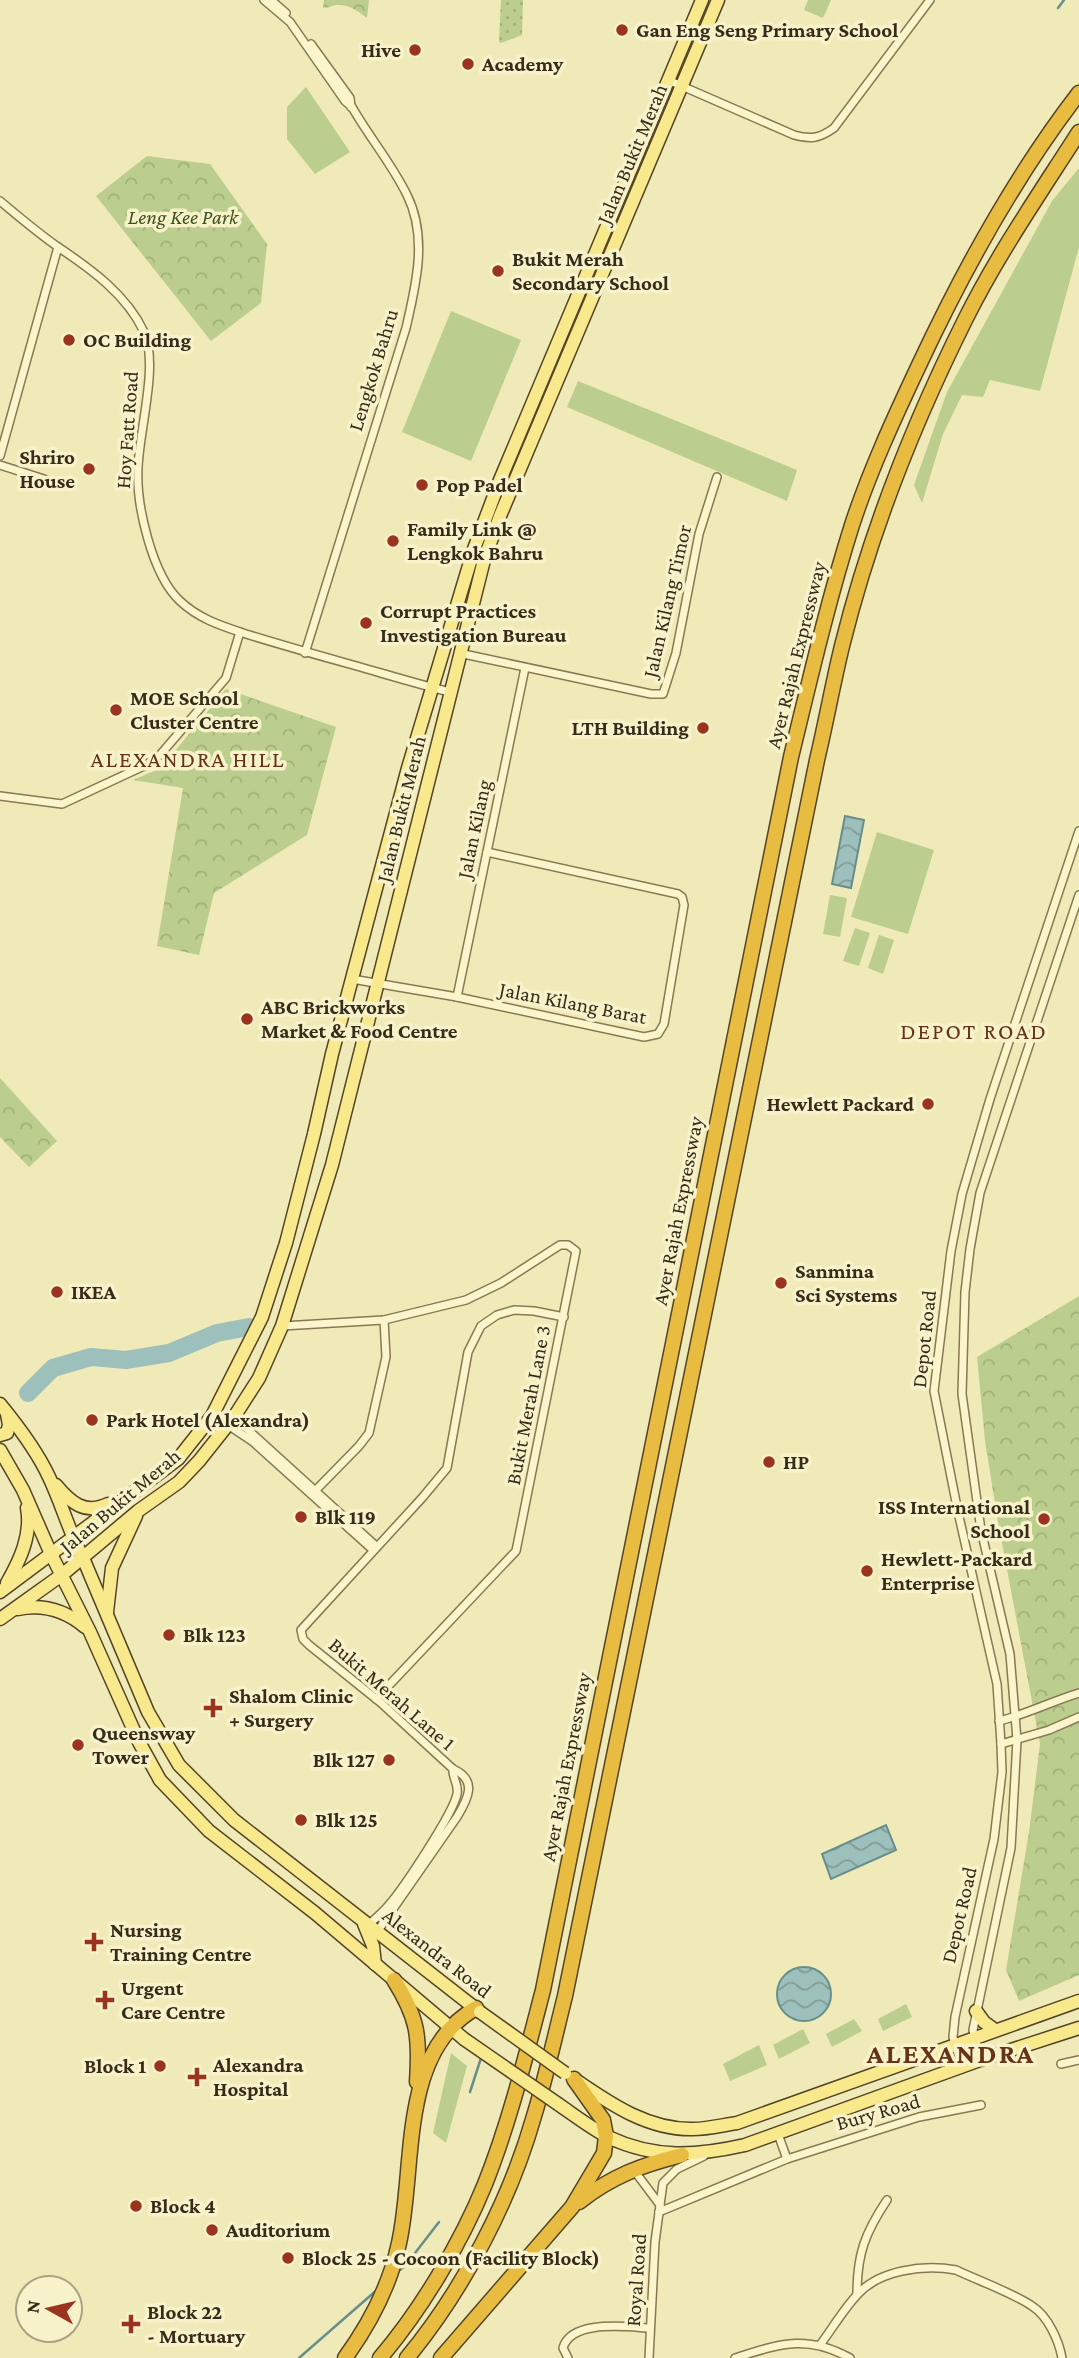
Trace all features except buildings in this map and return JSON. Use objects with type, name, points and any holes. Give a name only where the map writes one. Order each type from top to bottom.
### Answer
[{"type":"highway","name":"Ayer Rajah Expressway","points":[[380,2358],[396,2339],[445,2265],[484,2186],[513,2104],[543,1990],[791,757],[819,641],[853,523],[895,415],[946,307],[998,213],[1079,93]]},
{"type":"highway","name":"Ayer Rajah Expressway","points":[[407,2358],[465,2276],[505,2194],[534,2118],[565,1996],[817,760],[843,644],[876,531],[917,424],[966,317],[1018,226],[1079,132]]},
{"type":"highway","points":[[394,1980],[416,2025],[418,2100]]},
{"type":"highway","points":[[345,2358],[375,2312],[393,2269],[402,2231],[418,2100],[431,2057],[449,2028],[478,2010]]},
{"type":"highway","points":[[442,2358],[572,2207],[604,2153],[606,2136],[603,2120],[569,2076]]},
{"type":"highway","points":[[572,2207],[593,2190],[633,2169],[682,2155]]},
{"type":"main road","name":"Jalan Bukit Merah","points":[[1,1591],[178,1459],[212,1416],[262,1317],[293,1213],[377,885],[474,548],[702,0]]},
{"type":"main road","name":"Jalan Bukit Merah","points":[[0,1619],[63,1574],[138,1511],[179,1482],[231,1421],[259,1378],[282,1326],[316,1219],[484,560],[500,516],[718,0]]},
{"type":"main road","points":[[377,885],[389,865],[401,862],[407,864]]},
{"type":"main road","points":[[293,1213],[316,1219]]},
{"type":"main road","points":[[0,1436],[6,1433],[9,1425],[4,1409]]},
{"type":"main road","name":"Alexandra Road","points":[[4,1409],[49,1476],[72,1537],[107,1612],[148,1712],[179,1765],[234,1820],[369,1926],[478,2010],[617,2108],[650,2123],[692,2129],[737,2123],[956,2046],[995,2029],[1078,2002]]},
{"type":"main road","points":[[0,1450],[23,1490],[139,1742],[160,1780],[209,1831],[316,1913],[449,2028],[606,2136],[638,2148],[682,2155],[708,2154],[746,2146],[980,2060],[1079,2028]]},
{"type":"main road","points":[[49,1476],[65,1495],[81,1506],[96,1510],[128,1495]]},
{"type":"main road","points":[[1,1591],[16,1568],[26,1542],[29,1518],[23,1490]]},
{"type":"main road","points":[[107,1612],[113,1568],[138,1511]]},
{"type":"main road","points":[[11,1611],[32,1606],[55,1609],[74,1617],[90,1632]]},
{"type":"main road","points":[[369,1926],[375,1964]]},
{"type":"main road","points":[[976,2011],[984,2022],[995,2029]]},
{"type":"street","name":"Lengkok Bahru","points":[[264,0],[290,22],[345,101],[352,107],[409,198],[418,242],[418,275],[406,328],[305,653]]},
{"type":"street","name":"Lengkok Bahru","points":[[271,0],[294,20],[350,97],[352,107]]},
{"type":"street","points":[[668,80],[792,134],[809,139],[822,136],[834,128],[930,0]]},
{"type":"street","name":"Hoy Fatt Road","points":[[0,201],[99,276],[136,317],[147,340],[149,372],[139,450],[138,493],[144,524],[162,573],[173,593],[205,619],[240,632],[305,653],[450,692]]},
{"type":"street","points":[[0,456],[58,247]]},
{"type":"street","points":[[0,465],[47,480]]},
{"type":"street","name":"Jalan Kilang Timor","points":[[459,653],[651,694],[663,694],[676,653],[699,534],[716,477]]},
{"type":"street","points":[[0,796],[62,804],[146,765],[160,755],[226,678],[240,632]]},
{"type":"street","name":"Jalan Kilang","points":[[457,997],[525,668]]},
{"type":"street","name":"Depot Road","points":[[962,2067],[953,2037],[955,2017],[994,1839],[1002,1772],[1001,1744],[997,1685],[933,1391],[951,1251],[962,1194],[990,1099],[1079,831]]},
{"type":"street","name":"Jalan Kilang Barat","points":[[352,979],[457,997],[644,1037],[658,1034],[664,1024],[684,905],[682,897],[487,852]]},
{"type":"street","name":"Depot Road","points":[[980,2060],[973,2030],[1012,1847],[1017,1740],[1010,1654],[981,1530],[962,1394],[965,1292],[980,1193],[1079,895]]},
{"type":"street","points":[[282,1326],[384,1320],[466,1300],[501,1283],[564,1244],[576,1251],[564,1317]]},
{"type":"street","name":"Bukit Merah Lane 3","points":[[374,1548],[447,1468],[468,1352],[481,1326],[497,1315],[514,1310],[564,1317],[516,1551],[376,1699]]},
{"type":"street","points":[[313,1492],[369,1433],[386,1357],[384,1320]]},
{"type":"street","points":[[231,1421],[374,1548]]},
{"type":"street","name":"Bukit Merah Lane 1","points":[[369,1926],[467,1801],[469,1793],[461,1772],[453,1769],[376,1699],[303,1639],[301,1630],[374,1548]]},
{"type":"street","points":[[999,1721],[1079,1693]]},
{"type":"street","points":[[1001,1744],[1079,1717]]},
{"type":"street","points":[[1061,2064],[1079,2060]]},
{"type":"street","name":"Bury Road","points":[[660,2208],[787,2159],[919,2117],[981,2105]]},
{"type":"street","points":[[778,2134],[787,2159]]},
{"type":"street","name":"Royal Road","points":[[649,2358],[655,2242],[663,2183],[668,2176],[708,2154]]},
{"type":"street","name":"Royal Road","points":[[633,2169],[660,2208]]},
{"type":"street","points":[[857,2294],[857,2269],[869,2228],[887,2200]]},
{"type":"street","points":[[820,2345],[857,2294],[877,2281],[907,2269],[944,2268],[956,2270],[1032,2306],[1060,2346],[1062,2358]]},
{"type":"street","points":[[568,2358],[563,2348],[564,2343],[568,2338],[590,2328],[611,2325],[650,2328]]},
{"type":"street","points":[[735,2358],[781,2344],[799,2342],[820,2345],[850,2358]]},
{"type":"green space","points":[[324,0],[369,0],[367,18],[344,5],[323,8]]},
{"type":"green space","points":[[501,0],[523,0],[522,35],[501,43],[499,42]]},
{"type":"green space","points":[[808,0],[831,0],[823,18],[804,10]]},
{"type":"green space","points":[[306,87],[350,152],[315,174],[287,139],[287,107]]},
{"type":"green space","name":"Leng Kee Park","points":[[147,156],[210,164],[267,244],[261,303],[211,341],[96,196]]},
{"type":"green space","points":[[1079,168],[1079,247],[1040,391],[990,380],[983,397],[962,395],[943,434],[922,503],[914,485],[947,392],[1052,201]]},
{"type":"green space","points":[[451,311],[521,340],[471,461],[402,432]]},
{"type":"green space","points":[[578,381],[797,470],[787,501],[567,407]]},
{"type":"green space","points":[[226,689],[336,727],[307,835],[214,893],[199,955],[157,946],[183,788],[133,780],[161,768]]},
{"type":"green space","points":[[877,832],[934,850],[908,934],[851,917]]},
{"type":"green space","points":[[830,895],[847,898],[840,937],[823,934]]},
{"type":"green space","points":[[855,928],[870,933],[859,966],[843,961]]},
{"type":"green space","points":[[879,935],[894,940],[883,974],[868,968]]},
{"type":"green space","points":[[0,1078],[57,1141],[29,1167],[0,1137]]},
{"type":"green space","points":[[1079,1296],[1079,1975],[1019,2001],[1006,1970],[1029,1832],[1040,1744],[998,1522],[985,1441],[977,1357]]},
{"type":"green space","points":[[906,2004],[912,2017],[883,2031],[878,2019]]},
{"type":"green space","points":[[854,2019],[862,2031],[832,2047],[826,2034]]},
{"type":"green space","points":[[803,2029],[810,2043],[779,2059],[773,2045]]},
{"type":"green space","points":[[759,2045],[767,2065],[730,2081],[723,2064]]},
{"type":"green space","points":[[451,2053],[467,2066],[446,2143],[433,2133]]},
{"type":"water","points":[[845,816],[864,820],[851,888],[832,884]]},
{"type":"water","points":[[886,1825],[896,1850],[831,1879],[822,1854]]},
{"type":"water","points":[[804,1967],[823,1975],[831,1994],[823,2013],[804,2021],[785,2013],[777,1994],[785,1975]]},
{"type":"waterway","points":[[1058,8],[1064,0]]},
{"type":"waterway","points":[[28,1393],[53,1368],[91,1357],[126,1360],[169,1353],[217,1333],[249,1327]]},
{"type":"waterway","points":[[470,2092],[482,2055]]},
{"type":"waterway","points":[[396,2273],[405,2266],[439,2222]]},
{"type":"waterway","points":[[299,2358],[378,2289]]},
{"type":"place","name":"Gan Eng Seng Primary School","points":[[622,30]]},
{"type":"place","name":"Hive","points":[[415,50]]},
{"type":"place","name":"Academy","points":[[468,64]]},
{"type":"place","name":"Bukit Merah Secondary School","points":[[498,271]]},
{"type":"place","name":"OC Building","points":[[69,340]]},
{"type":"place","name":"Shriro House","points":[[89,469]]},
{"type":"place","name":"Pop Padel","points":[[422,485]]},
{"type":"place","name":"Family Link @ Lengkok Bahru","points":[[393,541]]},
{"type":"place","name":"Corrupt Practices Investigation Bureau","points":[[366,623]]},
{"type":"place","name":"MOE School Cluster Centre","points":[[116,710]]},
{"type":"place","name":"LTH Building","points":[[703,728]]},
{"type":"place","name":"ABC Brickworks Market & Food Centre","points":[[247,1019]]},
{"type":"place","name":"Hewlett Packard","points":[[928,1104]]},
{"type":"place","name":"Sanmina Sci Systems","points":[[781,1283]]},
{"type":"place","name":"IKEA","points":[[57,1292]]},
{"type":"place","name":"Park Hotel (Alexandra)","points":[[92,1420]]},
{"type":"place","name":"HP","points":[[769,1462]]},
{"type":"place","name":"Blk 119","points":[[301,1517]]},
{"type":"place","name":"ISS International School","points":[[1044,1519]]},
{"type":"place","name":"Hewlett-Packard Enterprise","points":[[867,1571]]},
{"type":"place","name":"Blk 123","points":[[169,1635]]},
{"type":"place","name":"Shalom Clinic + Surgery","points":[[213,1708]]},
{"type":"place","name":"Queensway Tower","points":[[78,1745]]},
{"type":"place","name":"Blk 127","points":[[389,1760]]},
{"type":"place","name":"Blk 125","points":[[301,1820]]},
{"type":"place","name":"Nursing Training Centre","points":[[94,1942]]},
{"type":"place","name":"Urgent Care Centre","points":[[105,2000]]},
{"type":"place","name":"Block 1","points":[[160,2066]]},
{"type":"place","name":"Alexandra Hospital","points":[[197,2077]]},
{"type":"place","name":"Block 4","points":[[136,2206]]},
{"type":"place","name":"Auditorium","points":[[212,2230]]},
{"type":"place","name":"Block 25 - Cocoon (Facility Block)","points":[[288,2258]]},
{"type":"place","name":"Block 22 - Mortuary","points":[[131,2324]]},
{"type":"district","name":"ALEXANDRA HILL","points":[[188,759]]},
{"type":"district","name":"DEPOT ROAD","points":[[974,1031]]},
{"type":"district","name":"ALEXANDRA","points":[[951,2053]]}]
